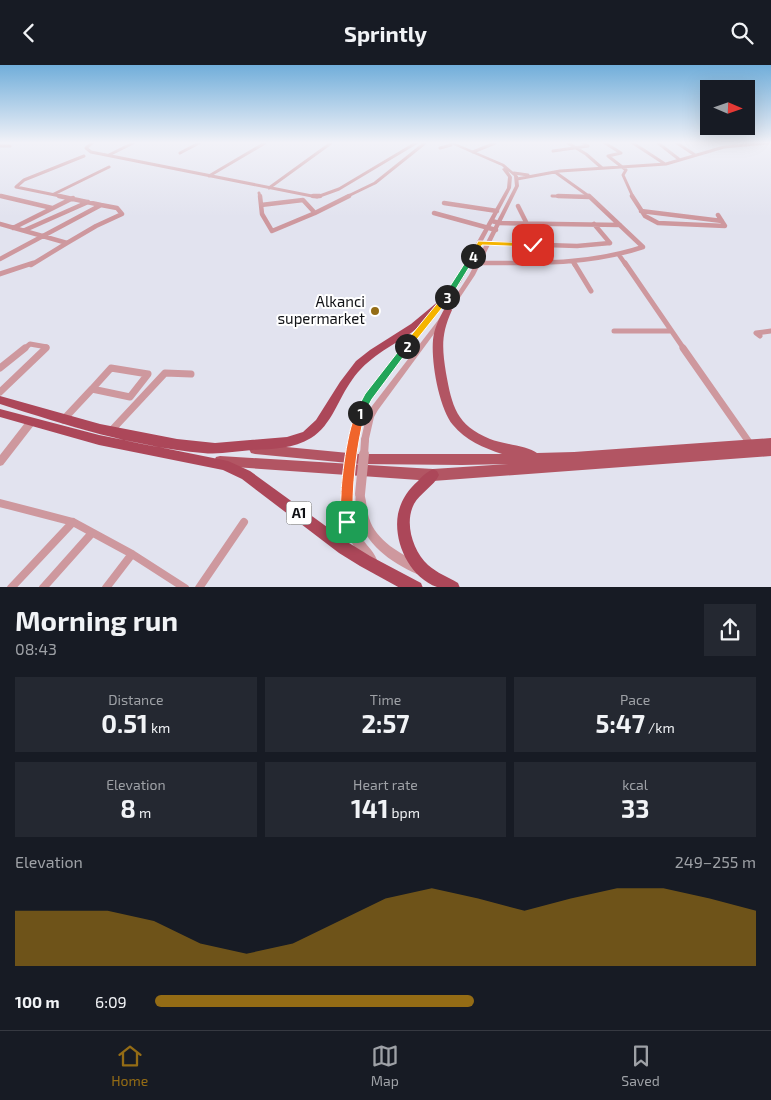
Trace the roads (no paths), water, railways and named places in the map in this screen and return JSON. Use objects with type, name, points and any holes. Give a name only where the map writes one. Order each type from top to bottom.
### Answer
[{"type":"highway","points":[[204,454],[283,443],[296,440],[308,434],[323,420],[338,391],[359,364],[372,353],[446,306]]},
{"type":"highway","name":"A1","points":[[0,400],[63,420],[204,454],[246,475],[344,548],[416,587]]},
{"type":"highway","name":"A1","points":[[0,413],[99,440],[204,454]]},
{"type":"highway","points":[[433,475],[407,505],[403,529],[410,551],[422,569],[453,587]]},
{"type":"main road","points":[[446,306],[438,333],[436,350],[445,399],[454,418],[467,431],[497,448],[532,455],[562,457]]},
{"type":"main road","points":[[204,454],[263,449],[359,459],[408,460],[562,457],[771,443]]},
{"type":"main road","points":[[204,454],[282,467],[433,475],[771,451]]},
{"type":"street","points":[[0,275],[28,266],[96,226],[122,214],[117,208],[16,186],[24,180],[56,167]]},
{"type":"street","points":[[54,194],[108,167]]},
{"type":"street","points":[[168,167],[311,197],[329,194],[374,167]]},
{"type":"street","points":[[210,176],[224,167]]},
{"type":"street","points":[[269,188],[297,167]]},
{"type":"street","points":[[259,193],[262,214],[272,231],[315,213],[375,183],[395,167]]},
{"type":"street","points":[[389,574],[370,559],[352,536],[347,522],[346,493],[353,439],[360,414],[368,396],[446,306],[509,188],[510,174],[501,167]]},
{"type":"street","points":[[506,167],[516,176],[615,167]]},
{"type":"street","points":[[623,167],[626,171],[623,175],[641,211],[651,221],[658,223],[725,225],[718,215]]},
{"type":"street","points":[[470,260],[478,263],[573,261],[619,255],[643,247],[590,197],[556,172]]},
{"type":"street","points":[[433,577],[397,558],[376,543],[364,522],[360,494],[365,440],[370,417],[381,398],[478,263],[515,191],[516,176]]},
{"type":"street","points":[[0,196],[52,209]]},
{"type":"street","points":[[552,196],[590,197]]},
{"type":"street","points":[[13,228],[73,198]]},
{"type":"street","points":[[260,205],[303,201],[315,213]]},
{"type":"street","points":[[24,230],[88,202]]},
{"type":"street","points":[[444,203],[497,211]]},
{"type":"street","points":[[0,259],[101,205]]},
{"type":"street","points":[[518,206],[527,224]]},
{"type":"street","points":[[641,211],[722,221]]},
{"type":"street","points":[[434,213],[498,227],[527,224],[620,225]]},
{"type":"street","points":[[0,225],[67,243]]},
{"type":"street","points":[[480,243],[577,245],[610,243],[594,225]]},
{"type":"street","points":[[619,255],[752,445]]},
{"type":"street","points":[[573,261],[591,291]]},
{"type":"street","points":[[614,331],[671,331]]},
{"type":"street","points":[[760,336],[756,333],[771,331]]},
{"type":"street","points":[[0,369],[30,345],[47,347],[0,392]]},
{"type":"street","points":[[63,420],[91,389],[111,368],[148,374],[130,397],[91,389]]},
{"type":"street","points":[[110,432],[165,373],[191,374]]},
{"type":"street","points":[[0,462],[31,422]]},
{"type":"street","points":[[0,503],[72,522],[132,554],[173,584],[186,587]]},
{"type":"street","points":[[10,587],[72,522]]},
{"type":"street","points":[[200,587],[244,522]]},
{"type":"street","points":[[43,587],[92,533]]},
{"type":"street","points":[[106,587],[132,554]]},
{"type":"place","name":"Alkanci supermarket","points":[[375,311]]}]
